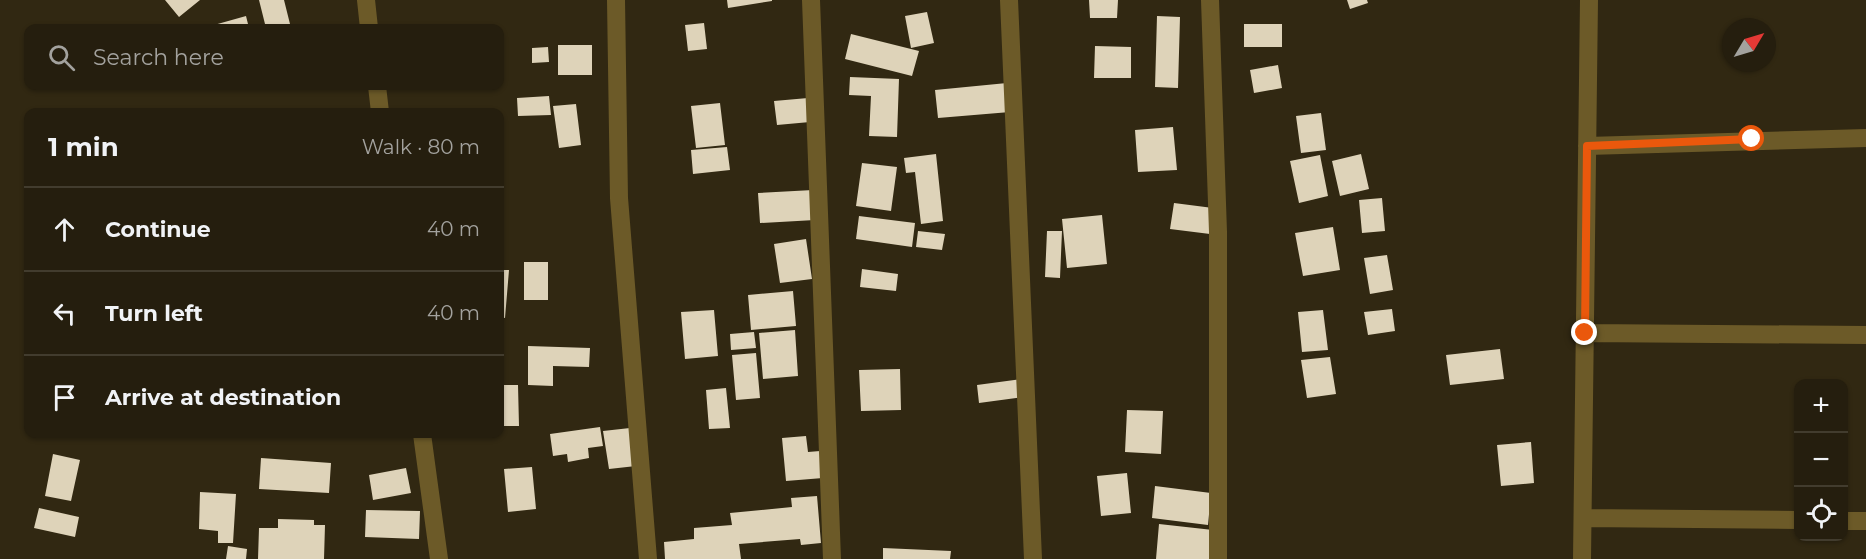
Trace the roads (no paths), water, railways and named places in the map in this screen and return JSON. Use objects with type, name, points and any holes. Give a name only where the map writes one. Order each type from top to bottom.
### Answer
[{"type":"street","points":[[366,0],[369,24]]},
{"type":"street","points":[[615,0],[619,198],[648,559]]},
{"type":"street","points":[[811,0],[832,559]]},
{"type":"street","points":[[1009,0],[1033,559]]},
{"type":"street","points":[[1210,0],[1218,232],[1218,559]]},
{"type":"street","points":[[1582,559],[1589,0]]},
{"type":"street","points":[[377,90],[380,108]]},
{"type":"street","points":[[1587,146],[1866,138]]},
{"type":"street","points":[[1585,333],[1866,335]]},
{"type":"street","points":[[423,438],[439,559]]},
{"type":"street","points":[[1583,518],[1794,520]]},
{"type":"street","points":[[1848,521],[1866,521]]}]
